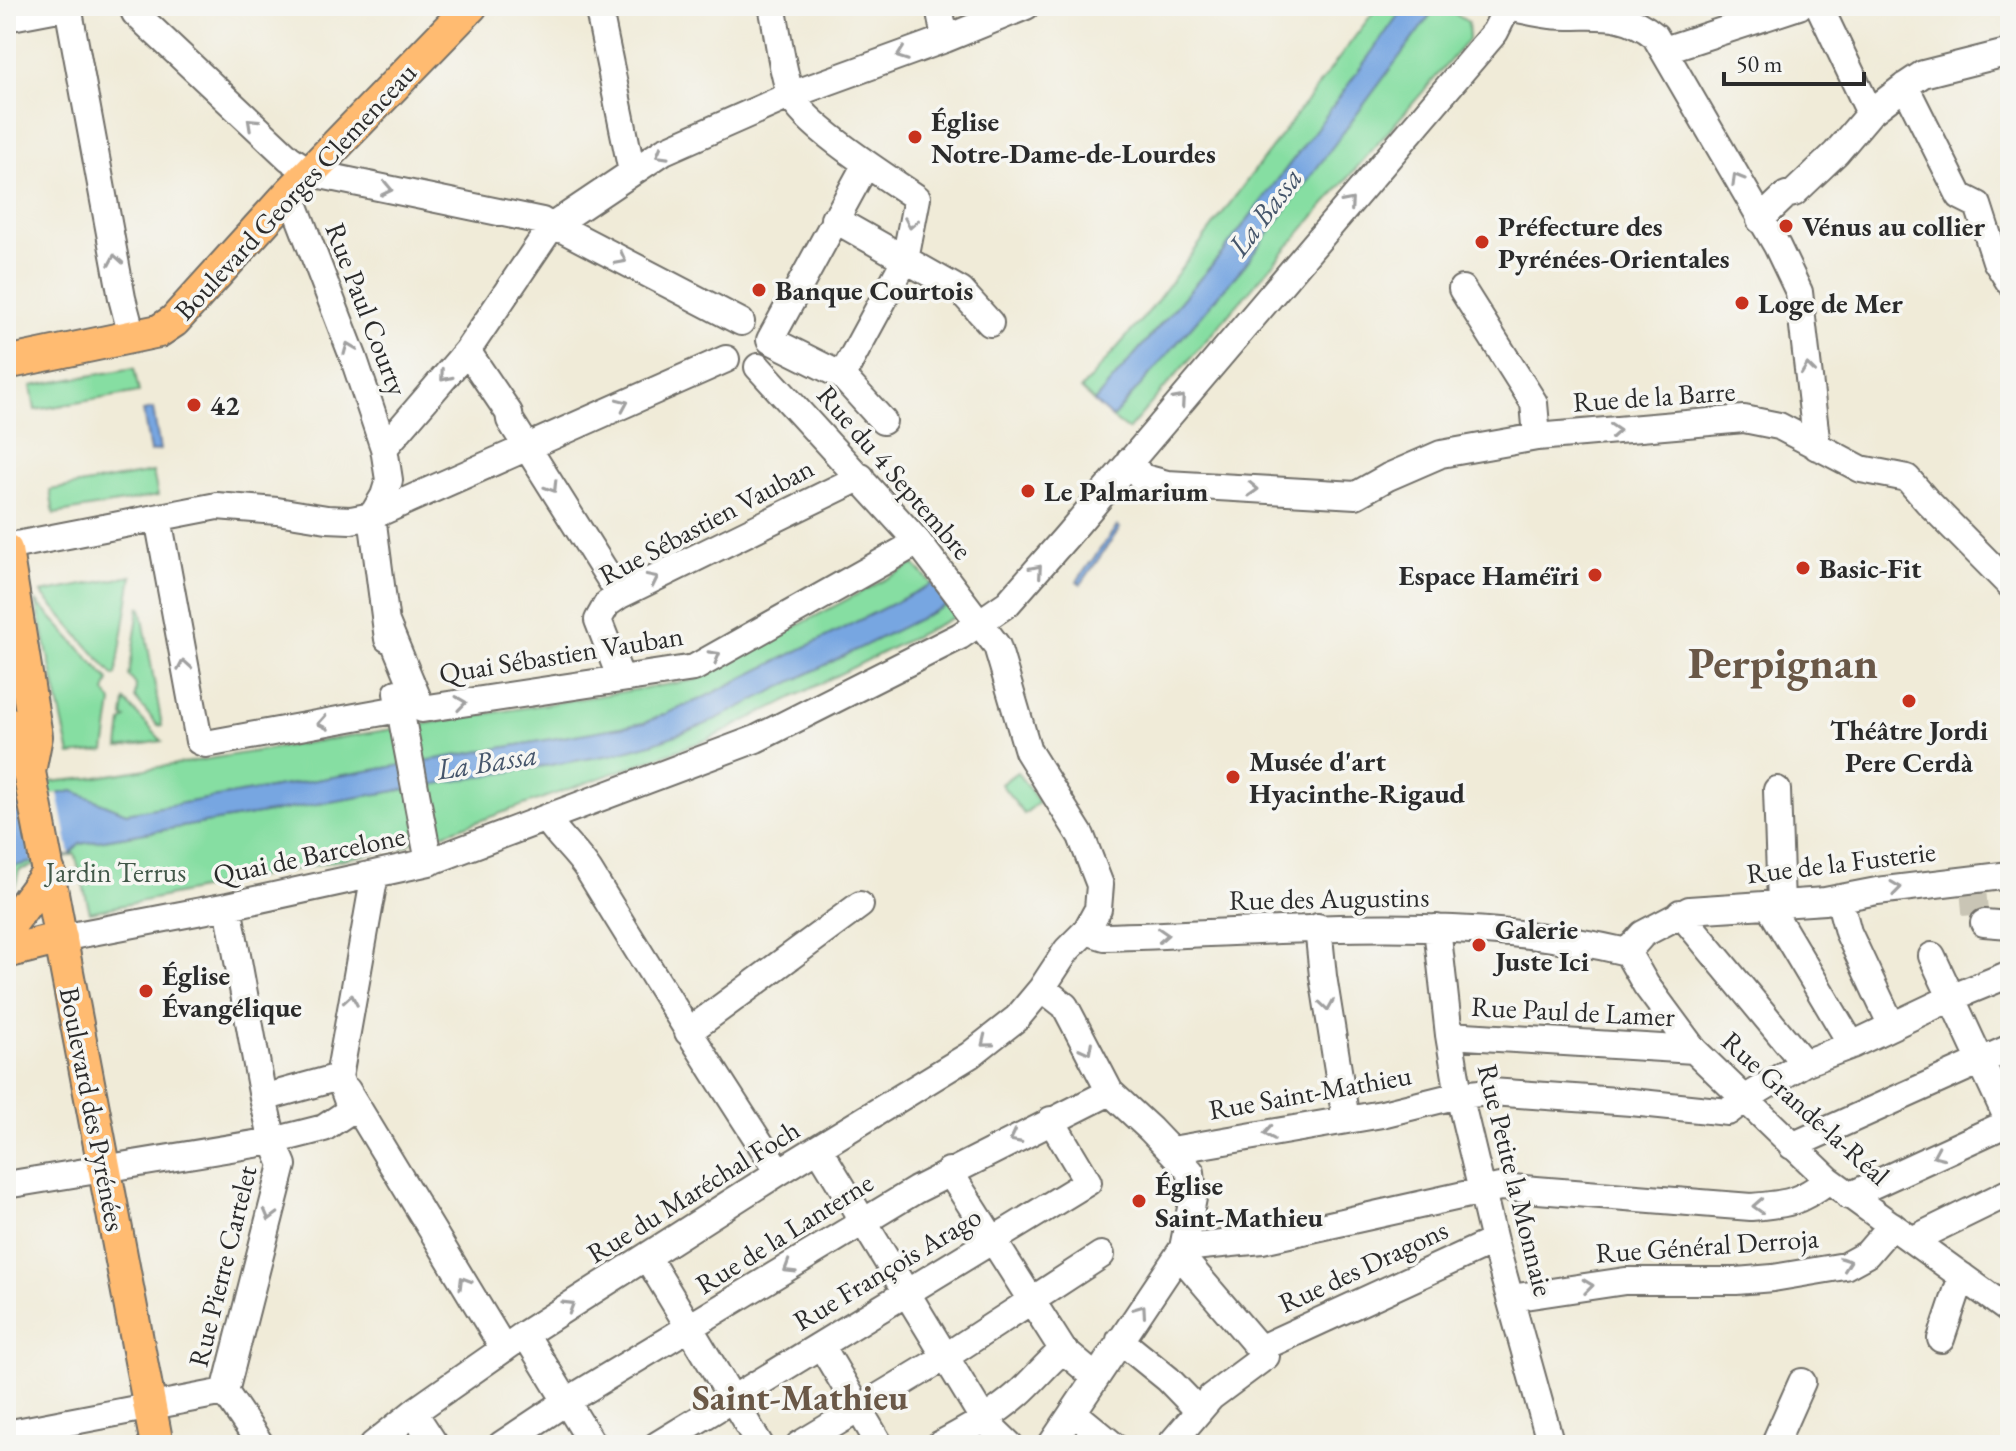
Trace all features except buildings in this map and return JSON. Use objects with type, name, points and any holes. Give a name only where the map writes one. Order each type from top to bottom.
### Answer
[{"type":"main road","name":"Boulevard Georges Clemenceau","points":[[6,363],[159,331],[174,321],[457,13]]},
{"type":"main road","points":[[6,548],[36,736],[23,779]]},
{"type":"main road","points":[[6,722],[23,779]]},
{"type":"main road","name":"Boulevard des Pyrénées","points":[[23,779],[49,871],[157,1445]]},
{"type":"main road","points":[[6,930],[49,871]]},
{"type":"main road","points":[[6,952],[61,938]]},
{"type":"street","points":[[6,18],[69,6],[122,298],[132,336]]},
{"type":"street","points":[[132,6],[135,13],[267,137],[300,183],[542,221],[741,322]]},
{"type":"street","points":[[598,6],[632,172]]},
{"type":"street","points":[[772,6],[791,95],[800,111],[866,164],[917,198],[905,260],[842,376]]},
{"type":"street","points":[[939,6],[945,39]]},
{"type":"street","points":[[384,448],[467,351],[551,227],[664,151],[791,95],[1026,6]]},
{"type":"street","points":[[1500,6],[1549,15],[1616,16],[1638,23],[1660,43],[1777,246],[1799,292],[1817,447]]},
{"type":"street","name":"Quai de Barcelone","points":[[61,938],[375,874],[427,851],[558,814],[756,739],[960,636],[1008,603],[1485,44],[1508,6]]},
{"type":"street","points":[[1660,43],[1799,6]]},
{"type":"street","points":[[1819,6],[1870,113]]},
{"type":"street","points":[[1760,220],[1836,153],[1870,113],[1905,86],[1923,74],[2010,52]]},
{"type":"street","points":[[1905,86],[1960,196],[1978,205],[1996,261],[2010,283]]},
{"type":"street","points":[[866,164],[770,340],[768,355],[758,367],[740,369],[726,359],[722,344],[734,325],[741,322],[762,328],[770,340],[842,376],[883,421]]},
{"type":"street","name":"Rue Paul Courty","points":[[300,183],[384,448],[389,480],[372,516]]},
{"type":"street","points":[[834,219],[961,291],[990,323]]},
{"type":"street","points":[[1462,289],[1534,403],[1537,437]]},
{"type":"street","points":[[467,351],[509,413],[510,420],[620,595]]},
{"type":"street","points":[[6,548],[217,506],[327,519],[351,520],[372,516],[726,359]]},
{"type":"street","name":"Rue du 4 Septembre","points":[[758,367],[918,542],[997,646],[1028,751],[1081,836],[1100,885],[1098,909],[1086,931]]},
{"type":"street","name":"Rue de la Barre","points":[[1130,460],[1141,477],[1167,484],[1356,495],[1441,454],[1537,437],[1744,419],[1779,426],[1861,469],[1907,478],[2010,585]]},
{"type":"street","name":"Rue Sébastien Vauban","points":[[621,679],[598,620],[607,604],[861,477]]},
{"type":"street","points":[[372,516],[401,717],[427,851]]},
{"type":"street","points":[[158,518],[199,741],[206,744],[401,717]]},
{"type":"street","name":"Quai Sébastien Vauban","points":[[386,622],[422,709],[694,668],[918,542]]},
{"type":"street","points":[[1777,790],[1777,904],[1774,914],[1852,1045]]},
{"type":"street","points":[[558,814],[579,825],[587,867],[688,1032],[779,1172]]},
{"type":"street","points":[[6,1185],[273,1141],[324,1128],[351,1110],[339,1077],[375,874]]},
{"type":"street","name":"Rue de la Fusterie","points":[[1680,913],[1972,884],[2010,875]]},
{"type":"street","points":[[1839,898],[1848,932],[1892,1026]]},
{"type":"street","points":[[688,1032],[860,905]]},
{"type":"street","name":"Rue Pierre Cartelet","points":[[228,906],[263,1098],[273,1141],[283,1165],[225,1392],[261,1445]]},
{"type":"street","points":[[1627,952],[1643,934],[1680,913],[1804,1063]]},
{"type":"street","points":[[1984,923],[2010,925]]},
{"type":"street","points":[[1318,927],[1346,1120]]},
{"type":"street","name":"Rue des Augustins","points":[[1086,931],[1105,937],[1318,927],[1437,928],[1572,941],[1627,952]]},
{"type":"street","name":"Rue Petite la Monnaie","points":[[1437,928],[1459,1095],[1494,1241],[1551,1445]]},
{"type":"street","name":"Rue du Maréchal Foch","points":[[373,1445],[515,1342],[779,1172],[970,1055],[1017,1018],[1067,950],[1086,931]]},
{"type":"street","name":"Rue Grande-la-Réal","points":[[1627,952],[1646,985],[1694,1050],[1792,1146],[1839,1188],[2010,1311]]},
{"type":"street","points":[[1051,1445],[1183,1248],[1262,1240],[1500,1187],[1751,1207],[1791,1203],[1839,1188],[2010,1122],[1932,956]]},
{"type":"street","name":"Rue Saint-Mathieu","points":[[1172,1150],[1394,1111],[1459,1095],[1491,1092],[1728,1112],[1804,1063],[1852,1045],[2010,974]]},
{"type":"street","points":[[1042,988],[1065,1006],[1110,1092],[1191,1172],[1193,1198],[1183,1248],[1184,1260],[1263,1353]]},
{"type":"street","name":"Rue Paul de Lamer","points":[[1449,1035],[1694,1050]]},
{"type":"street","points":[[1792,1146],[2010,1048]]},
{"type":"street","points":[[263,1098],[339,1077]]},
{"type":"street","points":[[339,1077],[515,1342],[567,1401],[593,1445]]},
{"type":"street","name":"Rue de la Lanterne","points":[[501,1445],[567,1401],[949,1171],[1110,1092]]},
{"type":"street","name":"Rue François Arago","points":[[657,1445],[1088,1182],[1051,1120]]},
{"type":"street","points":[[819,1149],[984,1420],[1010,1445]]},
{"type":"street","points":[[949,1171],[1063,1350],[1095,1377]]},
{"type":"street","points":[[1902,1233],[2010,1192]]},
{"type":"street","name":"Rue Général Derroja","points":[[1511,1298],[1625,1281],[1773,1278],[1845,1266],[1902,1233]]},
{"type":"street","name":"Rue des Dragons","points":[[1170,1445],[1211,1397],[1263,1353],[1494,1241]]},
{"type":"street","points":[[799,1445],[945,1357],[1101,1255]]},
{"type":"street","points":[[647,1257],[760,1445]]},
{"type":"street","points":[[1941,1339],[1962,1276]]},
{"type":"street","points":[[1120,1340],[1168,1379],[1199,1411]]},
{"type":"street","points":[[821,1345],[880,1445]]},
{"type":"street","points":[[939,1445],[984,1420],[1021,1392],[1045,1364],[1063,1350]]},
{"type":"street","points":[[1774,1445],[1802,1382]]},
{"type":"street","points":[[6,1434],[225,1392]]},
{"type":"street","points":[[1073,1412],[1113,1445]]},
{"type":"street","points":[[414,1413],[435,1445]]},
{"type":"green space","points":[[1378,6],[1405,6],[1223,252],[1094,402],[1081,389],[1150,310]]},
{"type":"green space","points":[[1437,6],[1468,22],[1469,39],[1128,430],[1112,418],[1244,266]]},
{"type":"green space","points":[[134,368],[139,392],[35,410],[31,386]]},
{"type":"green space","points":[[153,472],[158,496],[54,514],[50,490]]},
{"type":"green space","points":[[914,564],[932,584],[703,698],[644,723],[126,813],[73,791],[6,804],[7,786],[91,778],[695,680]]},
{"type":"green space","points":[[132,576],[116,675],[114,676],[41,593]]},
{"type":"green space","points":[[36,601],[109,680],[105,692],[112,702],[105,751],[70,755]]},
{"type":"green space","name":"Jardin Terrus","points":[[949,604],[956,616],[709,739],[434,837],[413,841],[407,846],[90,912],[75,854],[19,870],[16,884],[6,901],[6,868],[80,844],[610,755],[651,744],[706,724]]},
{"type":"green space","points":[[141,607],[162,726],[158,726],[135,698],[136,685],[129,676]]},
{"type":"green space","points":[[125,701],[162,741],[119,748],[122,722],[126,718],[123,717]]},
{"type":"green space","points":[[1017,772],[1039,802],[1024,814],[1001,784]]},
{"type":"water","name":"La Bassa","points":[[1405,6],[1437,6],[1244,266],[1112,418],[1094,402],[1223,252]]},
{"type":"water","points":[[153,409],[160,450],[150,452],[143,411]]},
{"type":"water","points":[[1117,526],[1120,528],[1081,584],[1077,581]]},
{"type":"water","name":"La Bassa","points":[[932,584],[949,604],[706,724],[651,744],[610,755],[80,844],[70,854],[6,868],[7,803],[73,791],[126,813],[644,723],[703,698]]},
{"type":"pier","points":[[58,793],[70,854],[32,861],[20,800]]},
{"type":"tunnel","points":[[1973,889],[1976,922],[1984,923]]},
{"type":"place","name":"Église Notre-Dame-de-Lourdes","points":[[915,137]]},
{"type":"place","name":"Vénus au collier","points":[[1786,226]]},
{"type":"place","name":"Préfecture des Pyrénées-Orientales","points":[[1482,242]]},
{"type":"place","name":"Banque Courtois","points":[[759,290]]},
{"type":"place","name":"Loge de Mer","points":[[1742,303]]},
{"type":"place","name":"42","points":[[194,405]]},
{"type":"place","name":"Le Palmarium","points":[[1028,491]]},
{"type":"place","name":"Basic-Fit","points":[[1803,568]]},
{"type":"place","name":"Espace Haméïri","points":[[1595,575]]},
{"type":"place","name":"Théâtre Jordi Pere Cerdà","points":[[1909,701]]},
{"type":"place","name":"Musée d'art Hyacinthe-Rigaud","points":[[1233,777]]},
{"type":"place","name":"Galerie Juste Ici","points":[[1479,945]]},
{"type":"place","name":"Église Évangélique","points":[[146,991]]},
{"type":"place","name":"Église Saint-Mathieu","points":[[1139,1201]]},
{"type":"district","name":"Perpignan","points":[[1783,663]]},
{"type":"district","name":"Saint-Mathieu","points":[[800,1397]]}]
